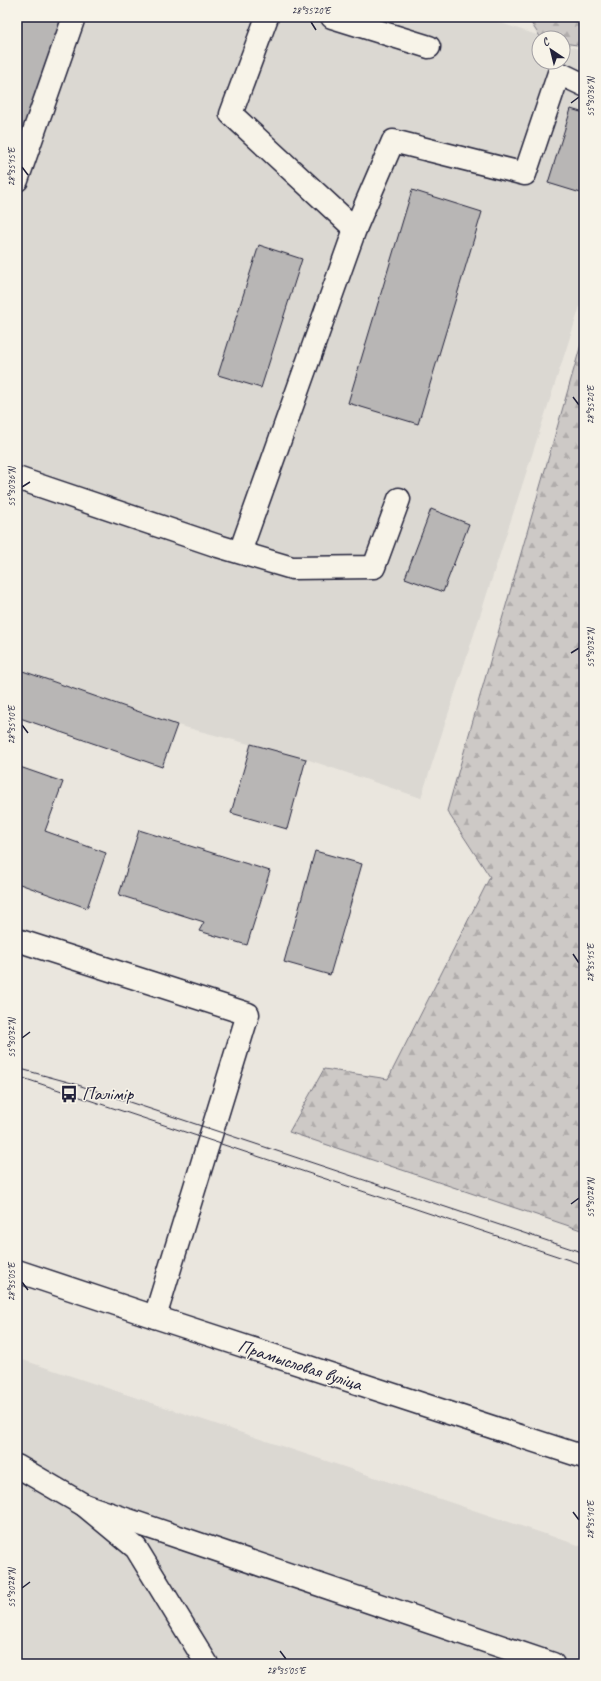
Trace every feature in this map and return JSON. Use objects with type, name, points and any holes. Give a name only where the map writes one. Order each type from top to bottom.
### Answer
[{"type":"main road","points":[[17,180],[74,17]]},
{"type":"main road","points":[[267,17],[231,114],[355,229]]},
{"type":"main road","points":[[332,17],[428,47]]},
{"type":"main road","points":[[240,552],[355,229],[393,141],[525,174],[560,73],[584,85]]},
{"type":"main road","points":[[17,478],[292,568],[374,567],[399,499]]},
{"type":"main road","points":[[17,940],[248,1014],[155,1317]]},
{"type":"main road","name":"Прамысловая вуліца","points":[[17,1271],[584,1457]]},
{"type":"main road","points":[[17,1466],[84,1505],[136,1548],[207,1664]]},
{"type":"main road","points":[[84,1505],[553,1664]]},
{"type":"shaded area","points":[[17,17],[483,17],[531,33],[531,70],[571,70],[571,47],[584,51],[584,294],[421,798],[306,759],[177,725],[17,669]]},
{"type":"shaded area","points":[[17,1358],[584,1547],[584,1664],[17,1664]]},
{"type":"green space","points":[[527,17],[584,17],[584,46],[571,44],[571,30],[536,30]]},
{"type":"green space","points":[[584,334],[584,1231],[289,1132],[324,1069],[388,1079],[490,877],[447,811]]},
{"type":"building","points":[[17,17],[62,17],[17,146]]},
{"type":"building","points":[[571,109],[584,113],[584,194],[548,183]]},
{"type":"building","points":[[412,190],[482,212],[418,424],[348,403]]},
{"type":"building","points":[[259,245],[302,259],[261,388],[218,375]]},
{"type":"building","points":[[431,509],[469,524],[443,592],[405,578]]},
{"type":"building","points":[[17,669],[177,725],[162,767],[17,717]]},
{"type":"building","points":[[251,744],[306,759],[287,829],[231,813]]},
{"type":"building","points":[[17,766],[63,782],[45,831],[106,853],[87,908],[17,883]]},
{"type":"building","points":[[139,830],[270,871],[247,945],[199,931],[204,922],[119,895]]},
{"type":"building","points":[[315,851],[362,864],[330,975],[284,962]]},
{"type":"tram line","points":[[17,1068],[72,1083],[584,1253]]},
{"type":"tram line","points":[[17,1076],[584,1265]]},
{"type":"place","name":"Палімір","points":[[69,1094]]}]
